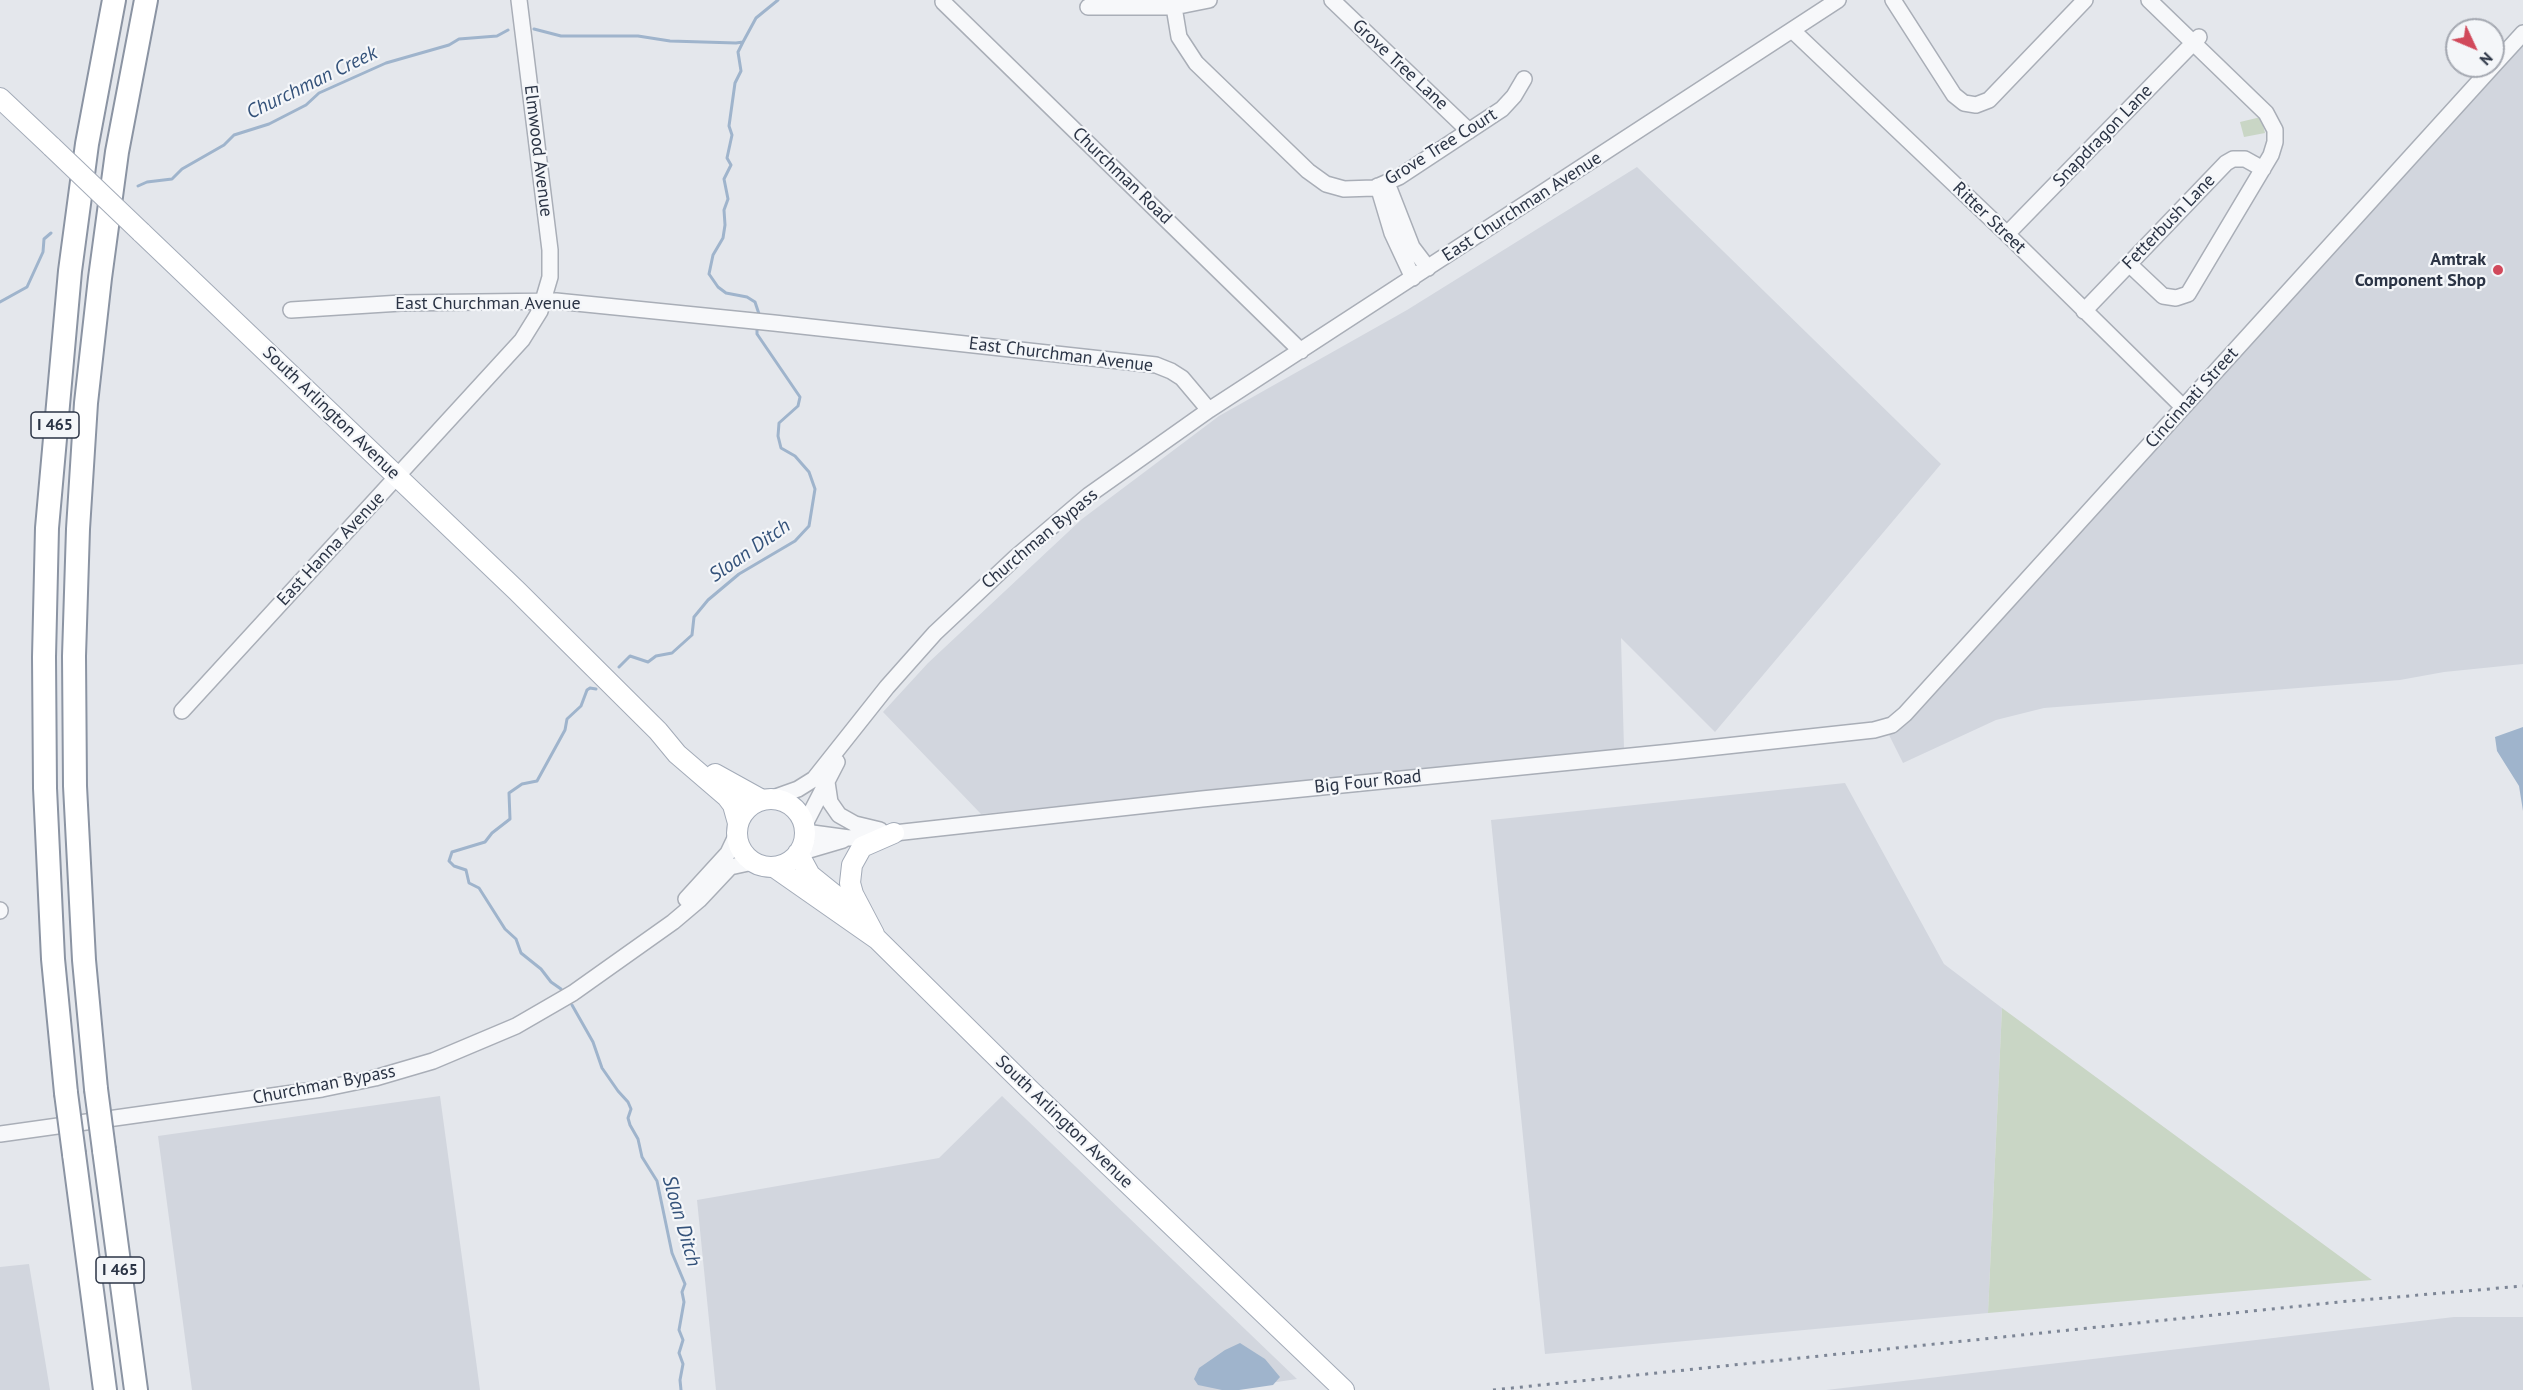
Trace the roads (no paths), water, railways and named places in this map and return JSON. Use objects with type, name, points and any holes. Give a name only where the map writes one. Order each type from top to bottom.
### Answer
[{"type":"highway","name":"I 465","points":[[105,1390],[66,1093],[53,959],[45,788],[44,657],[47,528],[69,271],[87,144],[114,0]]},
{"type":"highway","name":"I 465","points":[[135,1390],[96,1089],[84,960],[75,786],[74,656],[86,403],[108,215],[146,0]]},
{"type":"main road","name":"South Arlington Avenue","points":[[0,98],[398,476],[658,731],[676,754],[727,797],[733,805],[738,828]]},
{"type":"main road","name":"South Arlington Avenue","points":[[658,731],[724,780],[766,799]]},
{"type":"main road","points":[[802,840],[788,862],[774,867],[763,866],[753,862],[741,850],[738,828],[747,808],[766,799],[788,803],[801,817],[802,840],[810,874],[866,921]]},
{"type":"main road","points":[[877,939],[853,894],[850,884],[852,865],[858,852],[867,843],[894,833]]},
{"type":"main road","name":"South Arlington Avenue","points":[[774,867],[877,939],[1031,1091],[1344,1390]]},
{"type":"street","name":"Elmwood Avenue","points":[[519,0],[550,250],[550,277],[544,302]]},
{"type":"street","points":[[1088,7],[1174,7],[1209,0]]},
{"type":"street","name":"Grove Tree Lane","points":[[1332,0],[1469,131]]},
{"type":"street","name":"East Churchman Avenue","points":[[291,310],[401,303],[544,302],[774,323],[1156,365],[1182,378],[1209,410],[1838,0]]},
{"type":"street","points":[[1893,0],[1954,95],[1964,103],[1971,105],[1982,104],[1989,100],[2085,0]]},
{"type":"street","points":[[2129,264],[2163,296],[2176,298],[2188,294],[2263,169],[2275,142],[2275,130],[2271,120],[2196,40],[2149,0]]},
{"type":"street","name":"Churchman Road","points":[[943,2],[1301,351]]},
{"type":"street","name":"Grove Tree Court","points":[[1174,7],[1177,31],[1186,52],[1308,171],[1326,184],[1348,190],[1382,184],[1469,131],[1502,109],[1514,96],[1524,79]]},
{"type":"street","name":"Ritter Street","points":[[1792,30],[2007,234],[2183,407]]},
{"type":"street","name":"Cincinnati Street","points":[[2505,53],[2523,33]]},
{"type":"street","name":"Snapdragon Lane","points":[[2007,234],[2196,40]]},
{"type":"street","name":"Cincinnati Street","points":[[1888,727],[1905,714],[2482,78]]},
{"type":"street","name":"Fetterbush Lane","points":[[2084,311],[2226,163],[2234,159],[2245,159],[2263,169]]},
{"type":"street","points":[[1382,184],[1408,237],[1428,268]]},
{"type":"street","points":[[1382,184],[1392,233],[1413,278]]},
{"type":"street","name":"East Hanna Avenue","points":[[182,711],[522,340],[537,318],[544,302]]},
{"type":"street","name":"Churchman Bypass","points":[[766,799],[798,789],[814,779],[887,687],[961,607],[1052,525],[1128,467],[1209,410]]},
{"type":"street","name":"Churchman Bypass","points":[[802,840],[837,763],[887,687]]},
{"type":"street","name":"Big Four Road","points":[[802,840],[809,850],[849,838],[1202,799],[1694,750],[1888,727]]},
{"type":"street","points":[[827,782],[830,802],[839,815],[855,824],[894,833]]},
{"type":"street","name":"Churchman Bypass","points":[[651,936],[728,853],[738,828]]},
{"type":"street","name":"Churchman Bypass","points":[[0,1134],[322,1089],[375,1078],[433,1061],[531,1018],[588,983],[686,912],[730,867],[753,862]]},
{"type":"water","points":[[2523,727],[2523,811],[2519,786],[2497,751],[2495,737]]},
{"type":"water","points":[[1240,1343],[1265,1359],[1280,1377],[1273,1385],[1222,1390],[1198,1385],[1194,1379],[1199,1368],[1225,1350]]},
{"type":"waterway","name":"Churchman Creek","points":[[534,29],[561,36],[638,36],[670,41],[736,43],[743,42],[756,18],[778,0]]},
{"type":"waterway","name":"Churchman Creek","points":[[138,186],[147,182],[172,179],[182,169],[224,145],[234,135],[269,124],[306,105],[319,93],[386,63],[449,45],[459,39],[497,36],[508,30]]},
{"type":"waterway","name":"Sloan Ditch","points":[[743,42],[738,52],[741,71],[735,83],[729,126],[732,135],[727,158],[731,165],[724,179],[728,199],[724,210],[725,225],[723,238],[713,255],[709,274],[718,287],[726,293],[747,297],[755,302],[759,314]]},
{"type":"waterway","name":"Churchman Creek","points":[[0,302],[27,287],[43,252],[44,239],[51,233]]},
{"type":"waterway","name":"Sloan Ditch","points":[[619,667],[630,656],[648,662],[656,656],[672,653],[692,635],[694,617],[708,600],[739,574],[795,541],[809,526],[815,489],[809,472],[795,456],[781,448],[778,436],[779,423],[798,406],[800,397],[757,334],[757,329]]},
{"type":"waterway","name":"Sloan Ditch","points":[[561,989],[521,953],[516,939],[505,929],[479,888],[469,883],[466,870],[454,866],[449,861],[452,852],[485,842],[492,833],[510,819],[509,793],[522,784],[537,781],[565,730],[567,719],[581,706],[587,690],[596,689]]},
{"type":"waterway","name":"Sloan Ditch","points":[[572,1005],[593,1042],[602,1068],[628,1102],[631,1109],[628,1118],[630,1125],[638,1139],[642,1157],[657,1181],[672,1253],[685,1284],[682,1292],[684,1302],[679,1330],[683,1340],[679,1353],[683,1364],[681,1390]]},
{"type":"railway","points":[[1493,1390],[2339,1302],[2523,1286]]},
{"type":"place","name":"Amtrak Component Shop","points":[[2498,270]]}]
